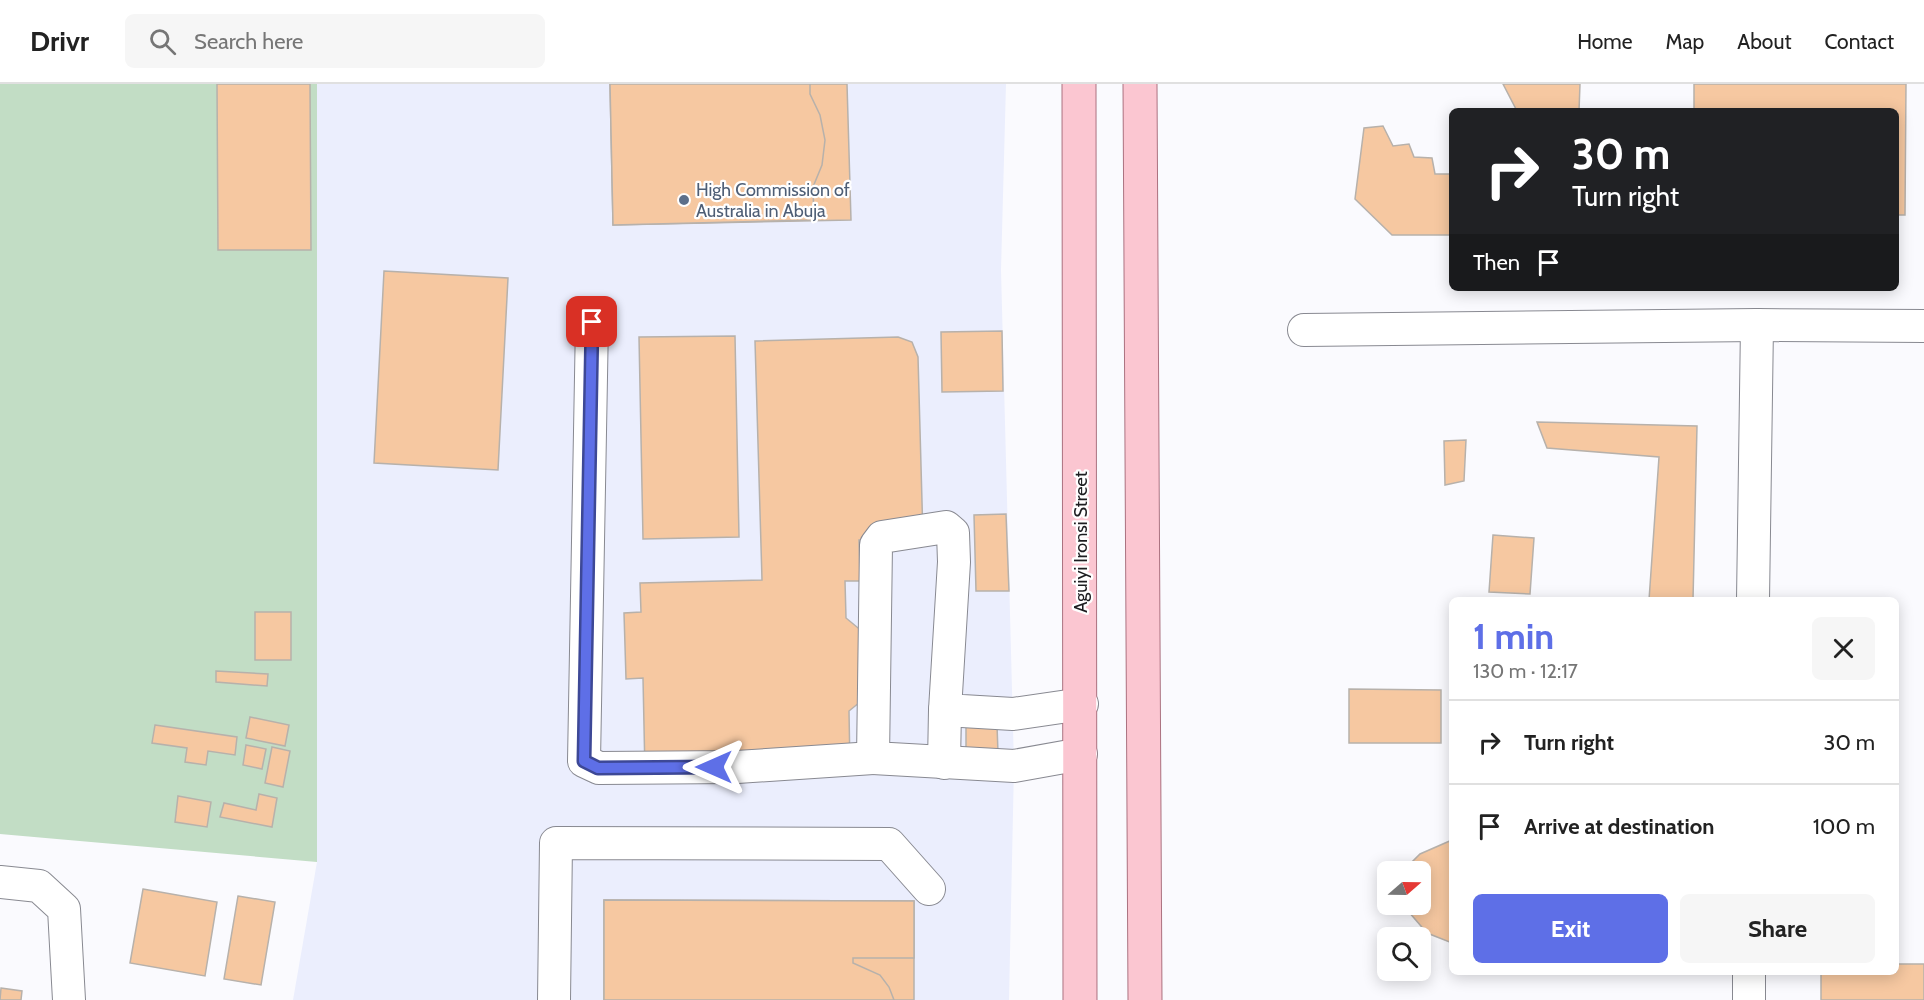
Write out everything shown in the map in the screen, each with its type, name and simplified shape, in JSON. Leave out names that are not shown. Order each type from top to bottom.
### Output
[{"type":"main road","name":"Aguiyi Ironsi Street","points":[[1079,84],[1082,704],[1080,1000]]},
{"type":"main road","points":[[1140,84],[1145,1000]]},
{"type":"street","points":[[592,322],[584,761],[598,768],[737,767],[873,758],[1014,766],[1081,753]]},
{"type":"street","points":[[1304,330],[1757,324],[1924,326]]},
{"type":"street","points":[[1754,597],[1757,324]]},
{"type":"street","points":[[873,758],[876,545],[882,537],[946,527],[953,533],[954,562],[944,763]]},
{"type":"street","points":[[945,710],[1013,714],[1082,704]]},
{"type":"street","points":[[554,1000],[556,843],[889,844],[929,889]]},
{"type":"street","points":[[0,882],[39,886],[64,909],[69,1000]]},
{"type":"street","points":[[1749,975],[1749,1000]]},
{"type":"shaded area","points":[[317,84],[1006,84],[1001,270],[1014,766],[1009,1000],[293,1000],[317,862]]},
{"type":"green space","points":[[0,84],[317,84],[317,862],[0,834]]},
{"type":"building","points":[[217,84],[310,84],[311,250],[218,250]]},
{"type":"building","points":[[610,84],[847,84],[851,220],[613,225]]},
{"type":"building","points":[[610,84],[810,84],[810,94],[820,115],[825,140],[822,165],[813,187],[814,220],[613,225]]},
{"type":"building","points":[[1503,84],[1580,84],[1579,108],[1515,108]]},
{"type":"building","points":[[1694,84],[1906,84],[1905,215],[1899,215],[1899,108],[1694,108]]},
{"type":"building","points":[[1383,126],[1393,146],[1409,144],[1414,157],[1432,158],[1435,174],[1449,174],[1449,235],[1392,235],[1355,199],[1364,128]]},
{"type":"building","points":[[384,271],[508,278],[498,470],[374,463]]},
{"type":"building","points":[[1002,331],[1003,391],[942,392],[941,332]]},
{"type":"building","points":[[735,336],[739,537],[643,539],[639,337]]},
{"type":"building","points":[[898,337],[912,342],[918,357],[923,538],[859,540],[860,581],[845,581],[846,618],[863,632],[865,698],[849,711],[850,768],[645,773],[643,678],[626,679],[624,613],[641,612],[640,583],[762,580],[755,341]]},
{"type":"building","points":[[1537,422],[1697,426],[1693,597],[1649,597],[1659,457],[1547,448]]},
{"type":"building","points":[[1466,440],[1464,481],[1445,485],[1444,441]]},
{"type":"building","points":[[1006,514],[1009,591],[976,591],[974,515]]},
{"type":"building","points":[[1493,535],[1534,538],[1530,594],[1489,592]]},
{"type":"building","points":[[255,612],[291,612],[291,660],[255,660]]},
{"type":"building","points":[[216,671],[268,674],[267,686],[216,682]]},
{"type":"building","points":[[1349,689],[1441,690],[1441,743],[1349,743]]},
{"type":"building","points":[[250,717],[289,725],[285,746],[246,738]]},
{"type":"building","points":[[155,725],[237,737],[235,755],[208,751],[206,765],[185,762],[187,748],[152,743]]},
{"type":"building","points":[[966,725],[997,725],[998,753],[966,754]]},
{"type":"building","points":[[246,745],[266,749],[262,769],[243,765]]},
{"type":"building","points":[[272,747],[290,751],[283,787],[265,783]]},
{"type":"building","points":[[259,794],[277,798],[272,827],[220,817],[224,803],[256,810]]},
{"type":"building","points":[[178,796],[211,802],[207,827],[175,822]]},
{"type":"building","points":[[1449,841],[1449,942],[1431,935],[1431,927],[1422,927],[1411,915],[1431,915],[1431,861],[1413,861],[1420,854]]},
{"type":"building","points":[[143,889],[217,902],[205,976],[130,963]]},
{"type":"building","points":[[238,896],[275,902],[261,985],[224,979]]},
{"type":"building","points":[[604,900],[914,901],[914,1000],[604,1000]]},
{"type":"building","points":[[604,900],[914,901],[914,958],[853,958],[853,963],[880,975],[889,987],[894,1000],[604,1000]]},
{"type":"building","points":[[1899,964],[1924,964],[1924,1000],[1821,1000],[1821,975],[1899,975]]},
{"type":"building","points":[[1,988],[22,991],[21,1000],[0,1000]]},
{"type":"place","name":"High Commission of Australia in Abuja","points":[[684,200]]},
{"type":"route","points":[[592,322],[582,751],[584,761],[598,768],[714,767]]}]
